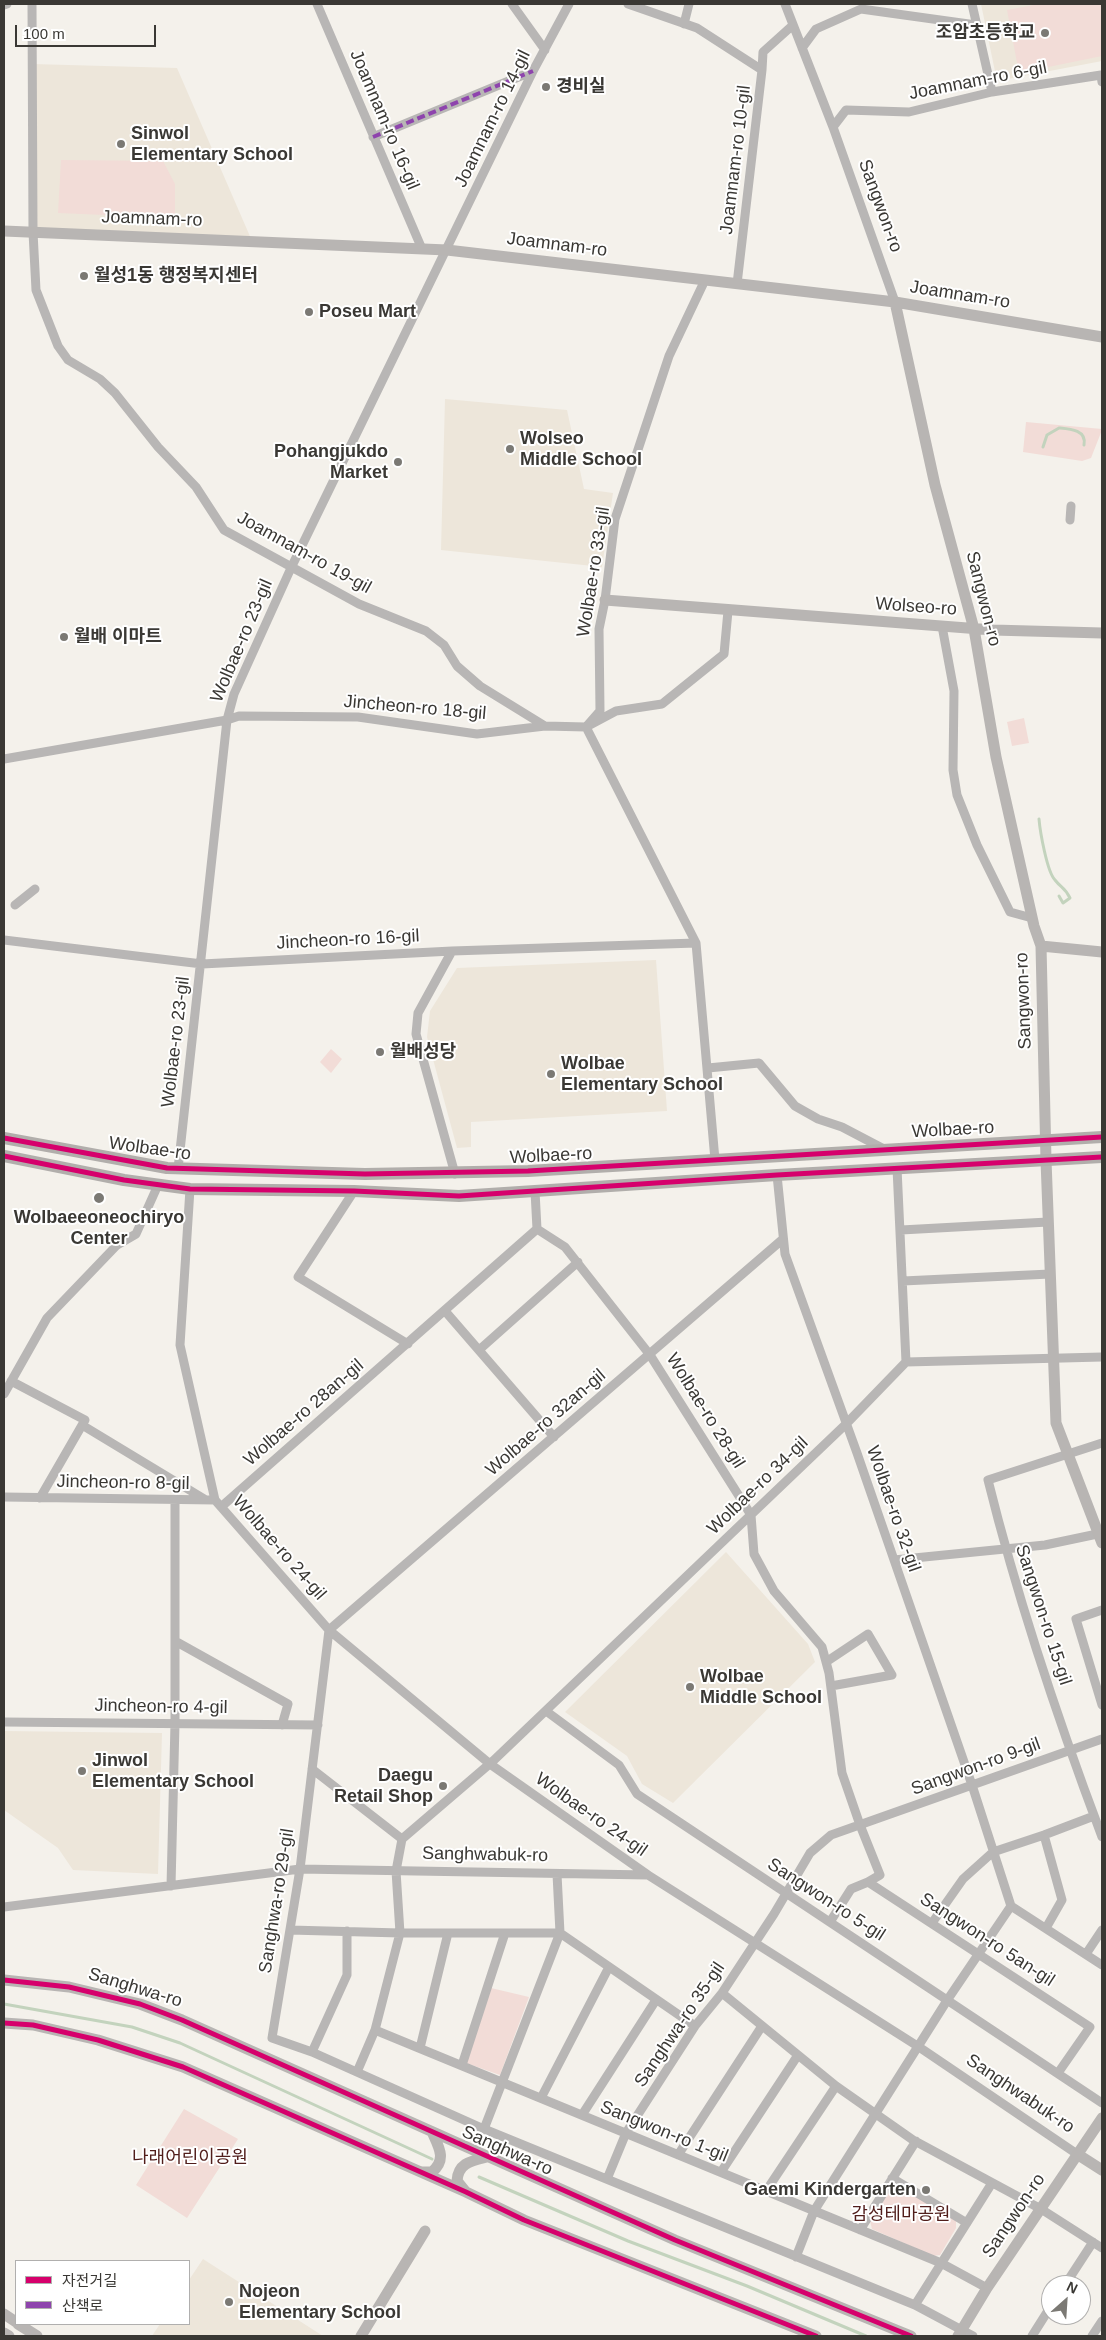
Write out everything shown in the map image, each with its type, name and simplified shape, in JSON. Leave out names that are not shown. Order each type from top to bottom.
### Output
[{"type":"main road","name":"Joamnam-ro","points":[[4,231],[447,250],[895,302],[1102,337]]},
{"type":"main road","name":"Sangwon-ro","points":[[895,302],[935,485],[974,629],[996,757],[1032,918],[1041,946],[1046,1160],[1056,1424],[1101,1537]]},
{"type":"main road","name":"Wolseo-ro","points":[[605,600],[974,629],[1102,633]]},
{"type":"main road","points":[[1041,946],[1102,952]]},
{"type":"main road","name":"Wolbae-ro","points":[[4,1138],[148,1166],[178,1169],[302,1173],[455,1174],[1046,1142],[1102,1137]]},
{"type":"main road","name":"Wolbae-ro","points":[[4,1156],[39,1165],[190,1189],[354,1191],[459,1196],[777,1175],[1102,1158]]},
{"type":"main road","name":"Sanghwa-ro","points":[[4,1980],[69,1987],[140,2004],[190,2024],[433,2134],[675,2240],[908,2335]]},
{"type":"main road","points":[[4,2023],[32,2025],[98,2040],[183,2067],[466,2192],[524,2220],[816,2336]]},
{"type":"main road","name":"Sangwon-ro","points":[[960,2333],[986,2288],[1102,2118]]},
{"type":"main road","points":[[420,2172],[432,2172],[441,2163],[442,2155],[433,2134]]},
{"type":"main road","name":"Sanghwabuk-ro","points":[[1077,2154],[1102,2170]]},
{"type":"main road","points":[[466,2192],[457,2181],[459,2169],[465,2163],[487,2157]]},
{"type":"main road","points":[[361,2336],[424,2231]]},
{"type":"main road","points":[[4,2314],[15,2322]]},
{"type":"main road","points":[[20,2325],[37,2336]]},
{"type":"main road","points":[[4,2333],[9,2336]]},
{"type":"street","name":"Joamnam-ro 19-gil","points":[[32,4],[33,232],[36,290],[58,346],[68,360],[100,379],[115,392],[158,447],[196,487],[224,530],[359,604],[426,631],[444,645],[457,666],[480,686],[545,726]]},
{"type":"street","name":"Joamnam-ro 16-gil","points":[[317,4],[422,249]]},
{"type":"street","points":[[512,4],[545,50]]},
{"type":"street","name":"Joamnam-ro 14-gil","points":[[447,250],[533,71],[569,4]]},
{"type":"street","name":"Joamnam-ro 10-gil","points":[[628,4],[697,28],[762,70],[737,284]]},
{"type":"street","points":[[684,24],[689,4]]},
{"type":"street","name":"Sangwon-ro","points":[[785,4],[833,127],[895,302]]},
{"type":"street","points":[[972,4],[992,92]]},
{"type":"street","points":[[802,48],[816,29],[862,9],[976,25]]},
{"type":"street","points":[[762,70],[763,52],[793,25]]},
{"type":"street","points":[[373,137],[533,71]]},
{"type":"street","name":"Joamnam-ro 6-gil","points":[[833,127],[846,110],[909,112],[992,92],[1101,75],[1102,82]]},
{"type":"street","name":"Wolbae-ro 23-gil","points":[[178,1169],[202,964],[227,720],[234,694],[291,568],[447,250]]},
{"type":"street","name":"Wolbae-ro 33-gil","points":[[586,727],[600,711],[599,629],[605,600],[615,519],[669,356],[705,280]]},
{"type":"street","points":[[1070,520],[1072,506]]},
{"type":"street","points":[[715,1160],[696,943],[586,727],[616,711],[662,704],[724,654],[728,611]]},
{"type":"street","points":[[942,626],[954,691],[953,770],[957,795],[977,845],[1010,912],[1032,918]]},
{"type":"street","name":"Jincheon-ro 18-gil","points":[[4,759],[227,720],[239,716],[358,717],[477,734],[545,726],[586,727]]},
{"type":"street","points":[[15,905],[35,889]]},
{"type":"street","name":"Jincheon-ro 16-gil","points":[[4,940],[202,964],[452,951],[696,943]]},
{"type":"street","points":[[452,951],[418,1013],[416,1034],[455,1174]]},
{"type":"street","points":[[708,1068],[759,1063],[795,1106],[818,1119],[842,1127],[888,1151]]},
{"type":"street","points":[[897,1168],[906,1362],[1102,1358]]},
{"type":"street","name":"Wolbae-ro 32-gil","points":[[777,1175],[784,1254],[894,1560],[972,1785],[1011,1906]]},
{"type":"street","points":[[4,1394],[47,1318],[117,1245],[136,1234],[158,1185]]},
{"type":"street","name":"Wolbae-ro 24-gil","points":[[190,1189],[180,1345],[214,1503],[329,1630],[490,1764],[648,1875]]},
{"type":"street","points":[[354,1191],[298,1277],[408,1344]]},
{"type":"street","points":[[535,1191],[537,1229]]},
{"type":"street","points":[[901,1230],[1048,1222]]},
{"type":"street","name":"Wolbae-ro 28an-gil","points":[[214,1503],[408,1344],[537,1229]]},
{"type":"street","name":"Wolbae-ro 28-gil","points":[[537,1229],[564,1246],[650,1355],[751,1515],[754,1554],[758,1562],[774,1591],[822,1648],[831,1686],[842,1773],[860,1825]]},
{"type":"street","name":"Wolbae-ro 32an-gil","points":[[329,1630],[783,1239]]},
{"type":"street","points":[[479,1350],[578,1262]]},
{"type":"street","points":[[903,1281],[1050,1274]]},
{"type":"street","points":[[445,1311],[554,1437]]},
{"type":"street","name":"Wolbae-ro 34-gil","points":[[490,1764],[846,1424],[906,1362]]},
{"type":"street","points":[[11,1382],[84,1422]]},
{"type":"street","name":"Jincheon-ro 8-gil","points":[[40,1498],[84,1422],[214,1503]]},
{"type":"street","points":[[1068,1454],[1102,1442]]},
{"type":"street","name":"Sangwon-ro 15-gil","points":[[1068,1454],[988,1480],[1005,1549],[1070,1750],[1102,1837]]},
{"type":"street","name":"Jincheon-ro 8-gil","points":[[4,1497],[175,1500],[214,1503]]},
{"type":"street","points":[[171,1886],[175,1723],[175,1500]]},
{"type":"street","points":[[894,1560],[1045,1546],[1101,1537]]},
{"type":"street","points":[[1102,1610],[1076,1619],[1102,1705]]},
{"type":"street","name":"Sanghwa-ro 29-gil","points":[[312,2052],[272,2038],[300,1869],[329,1630]]},
{"type":"street","points":[[826,1662],[868,1634],[892,1675],[831,1686]]},
{"type":"street","points":[[175,1641],[288,1704],[282,1725]]},
{"type":"street","name":"Sangwon-ro 5-gil","points":[[546,1711],[619,1765],[637,1794],[1102,2103]]},
{"type":"street","name":"Jincheon-ro 4-gil","points":[[4,1722],[318,1725]]},
{"type":"street","name":"Sangwon-ro 9-gil","points":[[754,1942],[786,1894],[810,1853],[831,1835],[1102,1739]]},
{"type":"street","points":[[357,2072],[375,2030],[400,1933],[396,1871],[402,1839],[490,1764]]},
{"type":"street","points":[[312,1769],[402,1839]]},
{"type":"street","points":[[932,1922],[963,1879],[993,1852],[1094,1816]]},
{"type":"street","points":[[830,1922],[851,1889],[880,1875],[860,1825]]},
{"type":"street","points":[[1044,1835],[1062,1900],[1046,1928]]},
{"type":"street","name":"Sanghwabuk-ro","points":[[4,1908],[300,1869],[648,1875],[919,2047],[1077,2154]]},
{"type":"street","points":[[484,2129],[560,1933],[557,1874]]},
{"type":"street","name":"Sangwon-ro 5an-gil","points":[[868,1882],[932,1922],[1090,2027],[1058,2073]]},
{"type":"street","points":[[796,2257],[814,2211],[948,1999],[1011,1906],[1102,1965]]},
{"type":"street","points":[[290,1930],[400,1933],[560,1933],[696,2026]]},
{"type":"street","points":[[1086,1954],[1102,1930]]},
{"type":"street","points":[[347,1931],[347,1975],[312,2052],[484,2129],[915,2305],[960,2333],[973,2336]]},
{"type":"street","points":[[420,2048],[448,1933]]},
{"type":"street","points":[[462,2065],[505,1933]]},
{"type":"street","name":"Sanghwa-ro 35-gil","points":[[607,2179],[626,2133],[696,2026],[722,1993],[754,1942]]},
{"type":"street","points":[[541,2098],[609,1967]]},
{"type":"street","points":[[722,1993],[836,2086],[916,2141],[1041,2209],[1102,2248]]},
{"type":"street","points":[[582,2115],[656,2000]]},
{"type":"street","points":[[678,2155],[762,2026]]},
{"type":"street","name":"Sangwon-ro 1-gil","points":[[375,2030],[941,2264],[986,2288]]},
{"type":"street","points":[[721,2172],[798,2055]]},
{"type":"street","points":[[766,2191],[836,2086]]},
{"type":"street","points":[[860,2230],[916,2141]]},
{"type":"street","points":[[892,2178],[967,2223]]},
{"type":"street","points":[[915,2305],[992,2183]]},
{"type":"street","points":[[1071,2275],[1092,2242]]},
{"type":"street","points":[[1092,2336],[1102,2321]]},
{"type":"street","points":[[1032,2336],[1041,2322]]},
{"type":"shaded area","name":"조암초등학교","points":[[981,4],[1102,4],[1102,61],[997,81]]},
{"type":"shaded area","name":"Sinwol Elementary School","points":[[32,64],[177,68],[252,241],[33,232]]},
{"type":"shaded area","name":"Wolseo Middle School","points":[[445,399],[567,410],[584,489],[613,493],[602,567],[441,550]]},
{"type":"shaded area","name":"Wolbae Elementary School","points":[[656,960],[667,1111],[471,1122],[471,1147],[457,1148],[427,1037],[430,1011],[457,968]]},
{"type":"shaded area","name":"Wolbae Middle School","points":[[726,1552],[808,1644],[815,1662],[673,1803],[642,1784],[627,1756],[565,1712]]},
{"type":"shaded area","name":"Jinwol Elementary School","points":[[4,1731],[162,1733],[158,1874],[73,1870],[58,1848],[4,1810]]},
{"type":"shaded area","name":"Nojeon Elementary School","points":[[203,2259],[323,2336],[152,2336],[159,2325],[190,2325],[190,2278]]},
{"type":"green space","name":"조암초등학교","points":[[1039,4],[1102,4],[1102,56],[1019,73],[1007,10]]},
{"type":"green space","points":[[61,160],[163,161],[175,184],[175,218],[58,213]]},
{"type":"green space","points":[[1026,422],[1102,430],[1091,458],[1082,461],[1023,452]]},
{"type":"green space","points":[[1024,718],[1029,743],[1012,746],[1007,722]]},
{"type":"green space","points":[[331,1049],[342,1059],[331,1073],[320,1062]]},
{"type":"green space","points":[[491,1988],[529,1997],[500,2075],[466,2063]]},
{"type":"green space","name":"나래어린이공원","points":[[184,2109],[238,2139],[187,2218],[136,2185]]},
{"type":"green space","name":"감성테마공원","points":[[897,2184],[956,2220],[956,2228],[940,2255],[933,2256],[872,2229],[870,2221],[891,2185]]},
{"type":"waterway","points":[[1043,447],[1047,435],[1059,428],[1080,433],[1083,436],[1084,445]]},
{"type":"waterway","points":[[1039,819],[1049,869],[1052,876],[1070,898],[1063,903],[1059,896]]},
{"type":"waterway","points":[[4,2004],[132,2027],[180,2043],[432,2159]]},
{"type":"waterway","points":[[479,2177],[628,2241],[747,2286],[866,2336]]},
{"type":"marked path","points":[[373,137],[533,71]]},
{"type":"cycle path","points":[[4,1138],[167,1168],[365,1174],[528,1171],[1102,1137]]},
{"type":"cycle path","points":[[4,1156],[124,1180],[190,1189],[354,1191],[459,1196],[777,1175],[1102,1157]]},
{"type":"cycle path","points":[[4,1980],[69,1987],[140,2004],[182,2020],[675,2240],[911,2336]]},
{"type":"cycle path","points":[[4,2023],[33,2025],[98,2040],[183,2067],[466,2192],[524,2220],[816,2336]]},
{"type":"place","name":"조암초등학교","points":[[1045,33]]},
{"type":"place","name":"경비실","points":[[546,87]]},
{"type":"place","name":"Sinwol Elementary School","points":[[121,144]]},
{"type":"place","name":"월성1동 행정복지센터","points":[[84,276]]},
{"type":"place","name":"Poseu Mart","points":[[309,312]]},
{"type":"place","name":"Wolseo Middle School","points":[[510,449]]},
{"type":"place","name":"Pohangjukdo Market","points":[[398,462]]},
{"type":"place","name":"월배 이마트","points":[[64,637]]},
{"type":"place","name":"월배성당","points":[[380,1052]]},
{"type":"place","name":"Wolbae Elementary School","points":[[551,1074]]},
{"type":"place","name":"Wolbaeeoneochiryo Center","points":[[99,1198]]},
{"type":"place","name":"Wolbae Middle School","points":[[690,1687]]},
{"type":"place","name":"Jinwol Elementary School","points":[[82,1771]]},
{"type":"place","name":"Daegu Retail Shop","points":[[443,1786]]},
{"type":"place","name":"Gaemi Kindergarten","points":[[926,2190]]},
{"type":"place","name":"Nojeon Elementary School","points":[[229,2302]]}]
